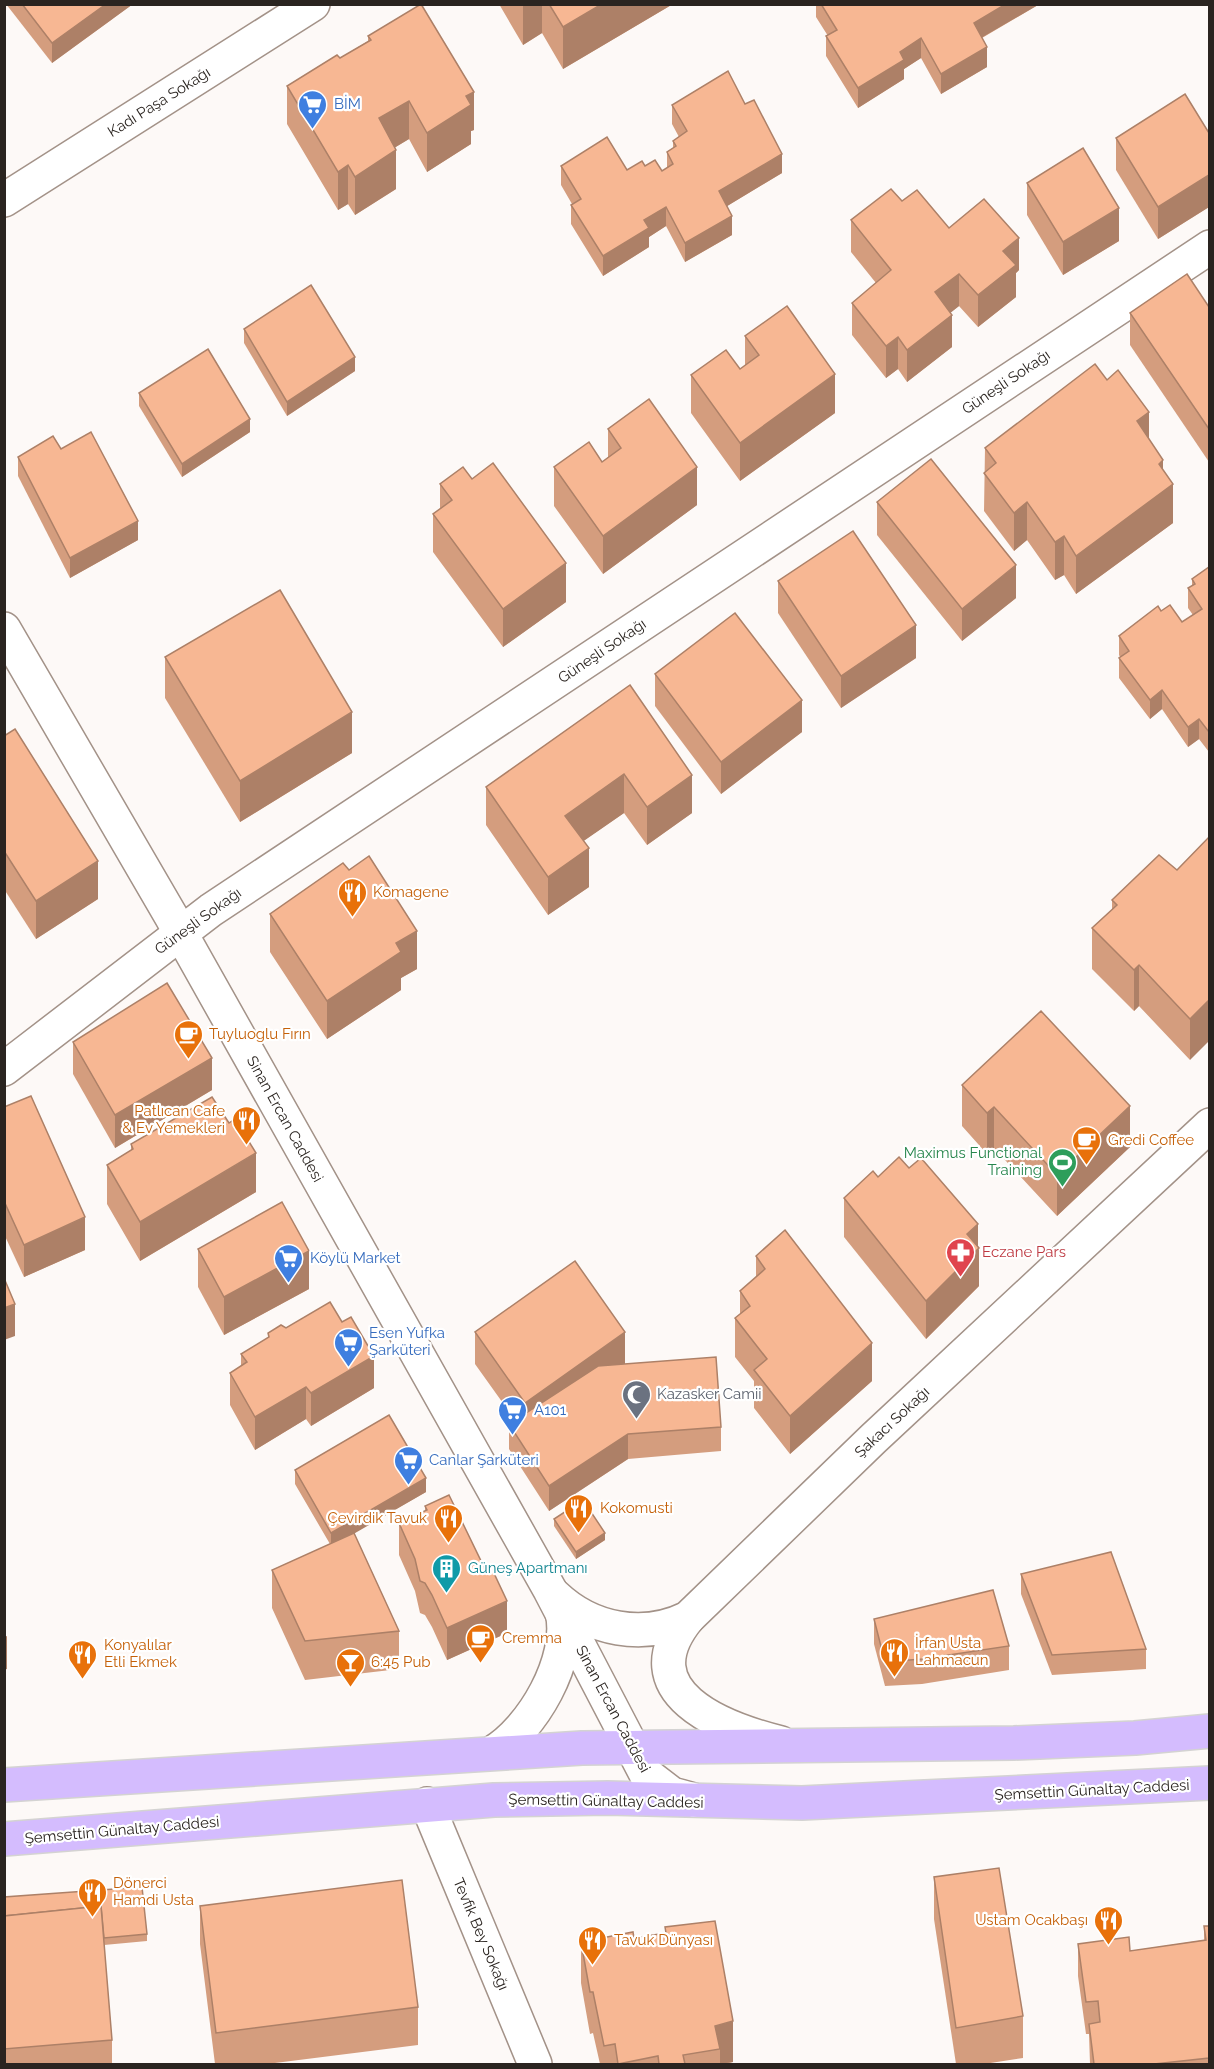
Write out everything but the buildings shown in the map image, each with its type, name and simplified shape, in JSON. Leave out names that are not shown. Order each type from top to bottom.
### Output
[{"type":"main road","points":[[4,1785],[492,1753],[632,1747],[1014,1743],[1135,1738],[1209,1731]]},
{"type":"main road","name":"Şemsettin Günaltay Caddesi","points":[[4,1839],[427,1804],[557,1798],[711,1802],[852,1801],[1209,1783]]},
{"type":"street","name":"Kadı Paşa Sokağı","points":[[4,200],[313,4]]},
{"type":"street","name":"Güneşli Sokağı","points":[[4,1069],[181,933],[1209,247]]},
{"type":"street","name":"Sinan Ercan Caddesi","points":[[4,629],[181,933],[556,1601],[646,1774],[656,1784],[679,1797],[711,1802]]},
{"type":"street","name":"Şakacı Sokağı","points":[[556,1601],[584,1617],[615,1628],[659,1628],[688,1618],[873,1439],[1209,1125]]},
{"type":"street","name":"Sinan Ercan Caddesi","points":[[492,1753],[522,1727],[550,1683],[563,1640],[556,1601]]},
{"type":"street","points":[[688,1618],[673,1641],[668,1663],[669,1677],[678,1691],[698,1708],[723,1722],[751,1734],[801,1747]]},
{"type":"street","name":"Tevfik Bey Sokağı","points":[[427,1804],[535,2064]]},
{"type":"place","name":"BİM","points":[[313,130]]},
{"type":"place","name":"Komagene","points":[[352,918]]},
{"type":"place","name":"Tuyluoglu Fırın","points":[[188,1060]]},
{"type":"place","name":"Patlıcan Cafe & Ev Yemekleri","points":[[246,1146]]},
{"type":"place","name":"Gredi Coffee","points":[[1087,1166]]},
{"type":"place","name":"Maximus Functional Training","points":[[1063,1188]]},
{"type":"place","name":"Eczane Pars","points":[[961,1278]]},
{"type":"place","name":"Köylü Market","points":[[289,1284]]},
{"type":"place","name":"Esen Yufka Şarküteri","points":[[348,1368]]},
{"type":"place","name":"Kazasker Camii","points":[[636,1420]]},
{"type":"place","name":"A101","points":[[513,1436]]},
{"type":"place","name":"Canlar Şarküteri","points":[[408,1486]]},
{"type":"place","name":"Kokomusti","points":[[579,1534]]},
{"type":"place","name":"Çevirdik Tavuk","points":[[448,1544]]},
{"type":"place","name":"Güneş Apartmanı","points":[[447,1594]]},
{"type":"place","name":"Cremma","points":[[481,1664]]},
{"type":"place","name":"İrfan Usta Lahmacun","points":[[894,1678]]},
{"type":"place","name":"Konyalılar Etli Ekmek","points":[[83,1680]]},
{"type":"place","name":"6:45 Pub","points":[[350,1688]]},
{"type":"place","name":"Dönerci Hamdi Usta","points":[[92,1918]]},
{"type":"place","name":"Ustam Ocakbaşı","points":[[1109,1946]]},
{"type":"place","name":"Tavuk Dünyası","points":[[593,1966]]}]
